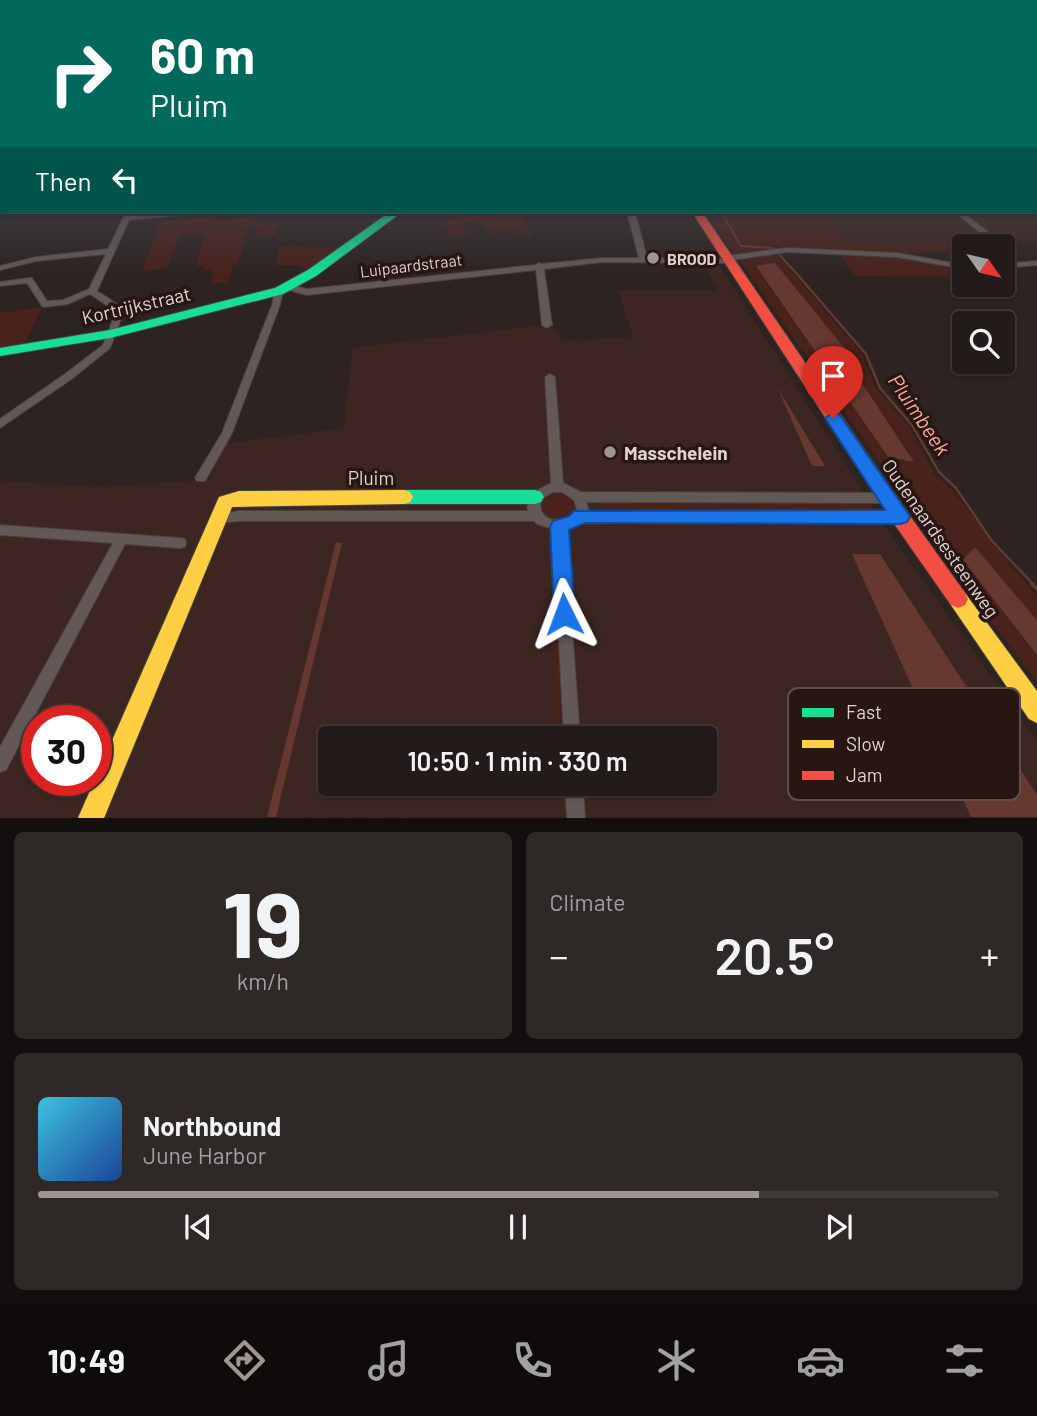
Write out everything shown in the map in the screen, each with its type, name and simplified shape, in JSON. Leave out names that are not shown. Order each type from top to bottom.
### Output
[{"type":"main road","name":"Kortrijkstraat","points":[[0,352],[110,334],[283,289],[312,273],[394,214]]},
{"type":"main road","name":"Oudenaardsesteenweg","points":[[698,214],[887,498],[1037,711]]},
{"type":"main road","name":"Pluim","points":[[91,817],[225,502],[239,498],[535,497]]},
{"type":"street","points":[[0,284],[29,280],[45,304],[65,302],[93,289],[127,215],[148,214]]},
{"type":"street","points":[[632,214],[644,261]]},
{"type":"street","points":[[960,214],[983,234]]},
{"type":"street","name":"Luipaardstraat","points":[[283,289],[307,292],[539,265],[602,260],[728,259],[787,250],[897,255],[952,265]]},
{"type":"street","points":[[0,268],[36,259],[109,251]]},
{"type":"street","points":[[1015,265],[1037,263]]},
{"type":"street","points":[[539,265],[547,325]]},
{"type":"street","points":[[0,424],[107,346],[119,314],[114,304],[96,296],[93,289]]},
{"type":"street","points":[[201,478],[227,433],[283,289]]},
{"type":"street","points":[[550,377],[557,487]]},
{"type":"street","points":[[557,487],[570,490],[579,497],[583,506],[580,516],[575,521],[559,526],[542,521],[536,516],[532,503],[544,489],[557,487]]},
{"type":"street","points":[[579,497],[887,498]]},
{"type":"street","name":"Pluim","points":[[218,518],[536,516]]},
{"type":"street","points":[[580,516],[900,517]]},
{"type":"street","points":[[559,526],[571,726]]},
{"type":"street","points":[[0,530],[180,543]]},
{"type":"street","points":[[0,764],[121,540]]},
{"type":"street","points":[[575,796],[576,817]]},
{"type":"shaded area","points":[[208,214],[214,214],[212,219],[216,221],[254,217],[252,221],[278,223],[276,235],[257,237],[257,226],[248,226],[238,264],[234,264],[228,283],[211,283],[214,269],[202,270],[203,266],[196,266],[204,234],[179,236],[167,268],[142,271],[161,222],[207,217]]},
{"type":"shaded area","points":[[463,214],[520,214],[532,237],[519,234],[517,230],[490,233],[482,221],[462,222],[468,235],[450,237],[445,222]]},
{"type":"shaded area","points":[[706,214],[824,214],[846,243],[952,243],[952,250],[900,254],[769,246],[771,250],[738,255],[733,253]]},
{"type":"shaded area","points":[[823,214],[1037,214],[1037,243],[1015,243],[1015,234],[952,234],[952,243],[845,243]]},
{"type":"shaded area","points":[[280,245],[343,249],[311,270],[291,265],[276,265]]},
{"type":"shaded area","points":[[775,252],[861,353],[875,387],[909,427],[935,475],[953,491],[1004,558],[1037,595],[1037,620],[975,548],[964,560],[1037,655],[1037,682],[966,588],[739,259]],"holes":[[[756,267],[795,287],[856,362],[862,383],[913,462],[888,457]]]},
{"type":"shaded area","points":[[839,253],[905,257],[948,265],[952,270],[952,277],[856,276]]},
{"type":"shaded area","points":[[775,263],[856,362],[862,383],[914,462],[888,457],[756,266]]},
{"type":"shaded area","points":[[704,265],[719,265],[888,531],[999,688],[788,688],[788,800],[1020,800],[1020,717],[1037,741],[1037,817],[0,818],[0,481],[100,487],[209,480],[224,444],[344,428],[352,348],[543,325],[559,332],[560,341],[633,337],[618,290],[718,291]]},
{"type":"shaded area","points":[[42,307],[24,345],[0,349],[0,313]]},
{"type":"shaded area","points":[[777,387],[825,466],[812,466]]},
{"type":"shaded area","points":[[559,493],[570,497],[574,506],[570,515],[553,518],[541,507],[544,498]]},
{"type":"shaded area","points":[[600,500],[866,500],[872,511],[602,511]]},
{"type":"shaded area","points":[[336,542],[342,543],[276,817],[267,817]]},
{"type":"shaded area","points":[[547,542],[552,542],[562,726],[555,726]]},
{"type":"shaded area","points":[[975,547],[1037,620],[1037,655],[963,560]]},
{"type":"shaded area","points":[[852,554],[880,554],[967,688],[913,688]]},
{"type":"shaded area","points":[[1020,769],[1037,795],[1037,817],[971,817],[963,800],[1020,800]]},
{"type":"waterway","name":"Pluimbeek","points":[[722,214],[741,246],[774,248]]},
{"type":"waterway","name":"Pluimbeek","points":[[780,255],[791,268]]},
{"type":"waterway","name":"Pluimbeek","points":[[790,266],[866,354],[880,388],[912,425],[939,472],[956,488],[992,541],[1034,585]]},
{"type":"waterway","name":"Pluimbeek","points":[[1032,584],[1037,589]]},
{"type":"traffic: fast","points":[[0,352],[110,334],[279,291],[312,273],[394,214]]},
{"type":"traffic: fast","points":[[404,497],[535,497]]},
{"type":"traffic: slow","points":[[91,818],[225,502],[239,498],[404,497]]},
{"type":"traffic: slow","points":[[958,599],[1037,711]]},
{"type":"traffic: jam","points":[[698,214],[900,517],[958,599]]},
{"type":"place","name":"BROOD","points":[[653,258]]},
{"type":"place","name":"Masschelein","points":[[610,452]]},
{"type":"route","points":[[564,614],[559,526],[575,521],[580,516],[900,517],[833,418]]}]
